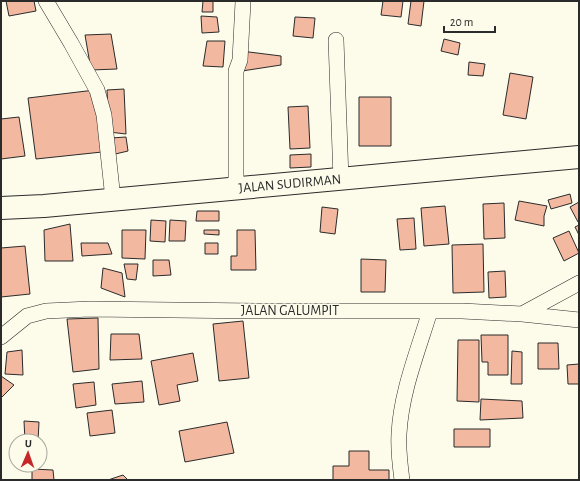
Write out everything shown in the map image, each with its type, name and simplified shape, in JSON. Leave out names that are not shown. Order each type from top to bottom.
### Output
[{"type":"main road","name":"JALAN SUDIRMAN","points":[[1,208],[579,157]]},
{"type":"street","points":[[46,1],[97,90],[104,115],[113,199]]},
{"type":"street","points":[[236,188],[236,71],[240,60],[243,2]]},
{"type":"street","points":[[336,40],[341,179]]},
{"type":"street","points":[[522,314],[579,283]]},
{"type":"street","name":"JALAN GALUMPIT","points":[[1,337],[27,316],[46,310],[462,311],[522,314],[579,320]]},
{"type":"street","points":[[402,480],[399,441],[401,415],[411,371],[430,311]]},
{"type":"building","points":[[6,1],[34,1],[36,11],[9,16]]},
{"type":"building","points":[[203,1],[213,1],[213,12],[202,12]]},
{"type":"building","points":[[383,1],[403,1],[401,17],[381,15]]},
{"type":"building","points":[[411,1],[424,1],[421,26],[408,24]]},
{"type":"building","points":[[201,16],[217,17],[219,32],[202,33]]},
{"type":"building","points":[[295,17],[315,18],[313,38],[293,36]]},
{"type":"building","points":[[111,34],[117,69],[91,70],[85,35]]},
{"type":"building","points":[[444,39],[460,43],[458,55],[441,51]]},
{"type":"building","points":[[207,41],[225,41],[223,67],[203,66]]},
{"type":"building","points":[[241,51],[281,56],[281,65],[242,71]]},
{"type":"building","points":[[469,62],[485,64],[483,76],[468,75]]},
{"type":"building","points":[[510,73],[533,77],[526,119],[503,115]]},
{"type":"building","points":[[124,89],[126,134],[109,132],[107,90]]},
{"type":"building","points":[[95,90],[102,152],[36,159],[28,98]]},
{"type":"building","points":[[359,97],[391,97],[391,146],[359,146]]},
{"type":"building","points":[[308,106],[310,148],[290,149],[288,107]]},
{"type":"building","points":[[19,117],[25,156],[1,159],[1,119]]},
{"type":"building","points":[[126,137],[128,151],[111,155],[111,138]]},
{"type":"building","points":[[311,154],[311,167],[290,168],[290,155]]},
{"type":"building","points":[[570,194],[572,203],[551,209],[548,200]]},
{"type":"building","points":[[519,201],[547,206],[544,216],[544,226],[515,220]]},
{"type":"building","points":[[579,202],[579,222],[578,222],[570,207]]},
{"type":"building","points":[[504,203],[505,238],[484,239],[483,204]]},
{"type":"building","points":[[445,206],[449,244],[424,246],[421,208]]},
{"type":"building","points":[[322,207],[338,209],[335,234],[320,232]]},
{"type":"building","points":[[197,211],[219,211],[219,221],[196,221]]},
{"type":"building","points":[[414,218],[416,249],[400,250],[397,219]]},
{"type":"building","points":[[151,220],[166,221],[165,242],[150,241]]},
{"type":"building","points":[[170,220],[186,221],[185,241],[169,241]]},
{"type":"building","points":[[70,224],[73,261],[45,261],[44,230]]},
{"type":"building","points":[[579,225],[579,235],[575,227]]},
{"type":"building","points":[[122,230],[146,230],[145,259],[122,258]]},
{"type":"building","points":[[204,230],[219,230],[219,235],[204,234]]},
{"type":"building","points":[[237,230],[255,230],[256,270],[231,270],[231,256],[237,256]]},
{"type":"building","points":[[569,231],[579,253],[564,261],[553,238]]},
{"type":"building","points":[[81,243],[108,243],[112,254],[82,256]]},
{"type":"building","points":[[205,243],[218,243],[218,254],[205,254]]},
{"type":"building","points":[[483,244],[484,292],[453,293],[452,245]]},
{"type":"building","points":[[25,246],[30,294],[1,297],[1,248]]},
{"type":"building","points":[[361,259],[386,260],[385,292],[361,292]]},
{"type":"building","points":[[153,260],[169,260],[171,275],[153,276]]},
{"type":"building","points":[[124,264],[138,264],[136,280],[127,279]]},
{"type":"building","points":[[103,268],[122,273],[125,297],[101,288]]},
{"type":"building","points":[[505,271],[506,297],[489,298],[488,272]]},
{"type":"building","points":[[98,318],[99,369],[73,372],[67,319]]},
{"type":"building","points":[[243,321],[249,378],[219,381],[213,324]]},
{"type":"building","points":[[111,334],[139,334],[142,359],[110,360]]},
{"type":"building","points":[[481,335],[508,335],[508,375],[488,375],[488,362],[482,362]]},
{"type":"building","points":[[458,340],[479,340],[479,402],[457,401]]},
{"type":"building","points":[[538,343],[558,343],[559,369],[538,369]]},
{"type":"building","points":[[22,350],[23,375],[5,374],[7,352]]},
{"type":"building","points":[[512,351],[522,352],[522,384],[511,384]]},
{"type":"building","points":[[193,353],[198,381],[177,385],[180,401],[159,405],[151,361]]},
{"type":"building","points":[[579,364],[579,384],[568,384],[567,365]]},
{"type":"building","points":[[1,376],[14,385],[1,398]]},
{"type":"building","points":[[142,381],[144,402],[115,404],[112,384]]},
{"type":"building","points":[[94,382],[96,405],[76,408],[73,384]]},
{"type":"building","points":[[481,399],[522,401],[523,418],[480,420]]},
{"type":"building","points":[[112,410],[115,433],[90,436],[87,413]]},
{"type":"building","points":[[24,421],[39,422],[38,433],[25,433]]},
{"type":"building","points":[[227,422],[234,453],[185,462],[179,431]]},
{"type":"building","points":[[454,429],[490,429],[490,447],[454,447]]},
{"type":"building","points":[[349,451],[369,451],[369,470],[389,470],[389,480],[333,480],[333,466],[349,466]]},
{"type":"building","points":[[48,470],[53,470],[54,480],[32,480],[32,473],[48,473]]},
{"type":"building","points":[[123,475],[128,480],[108,480]]}]
